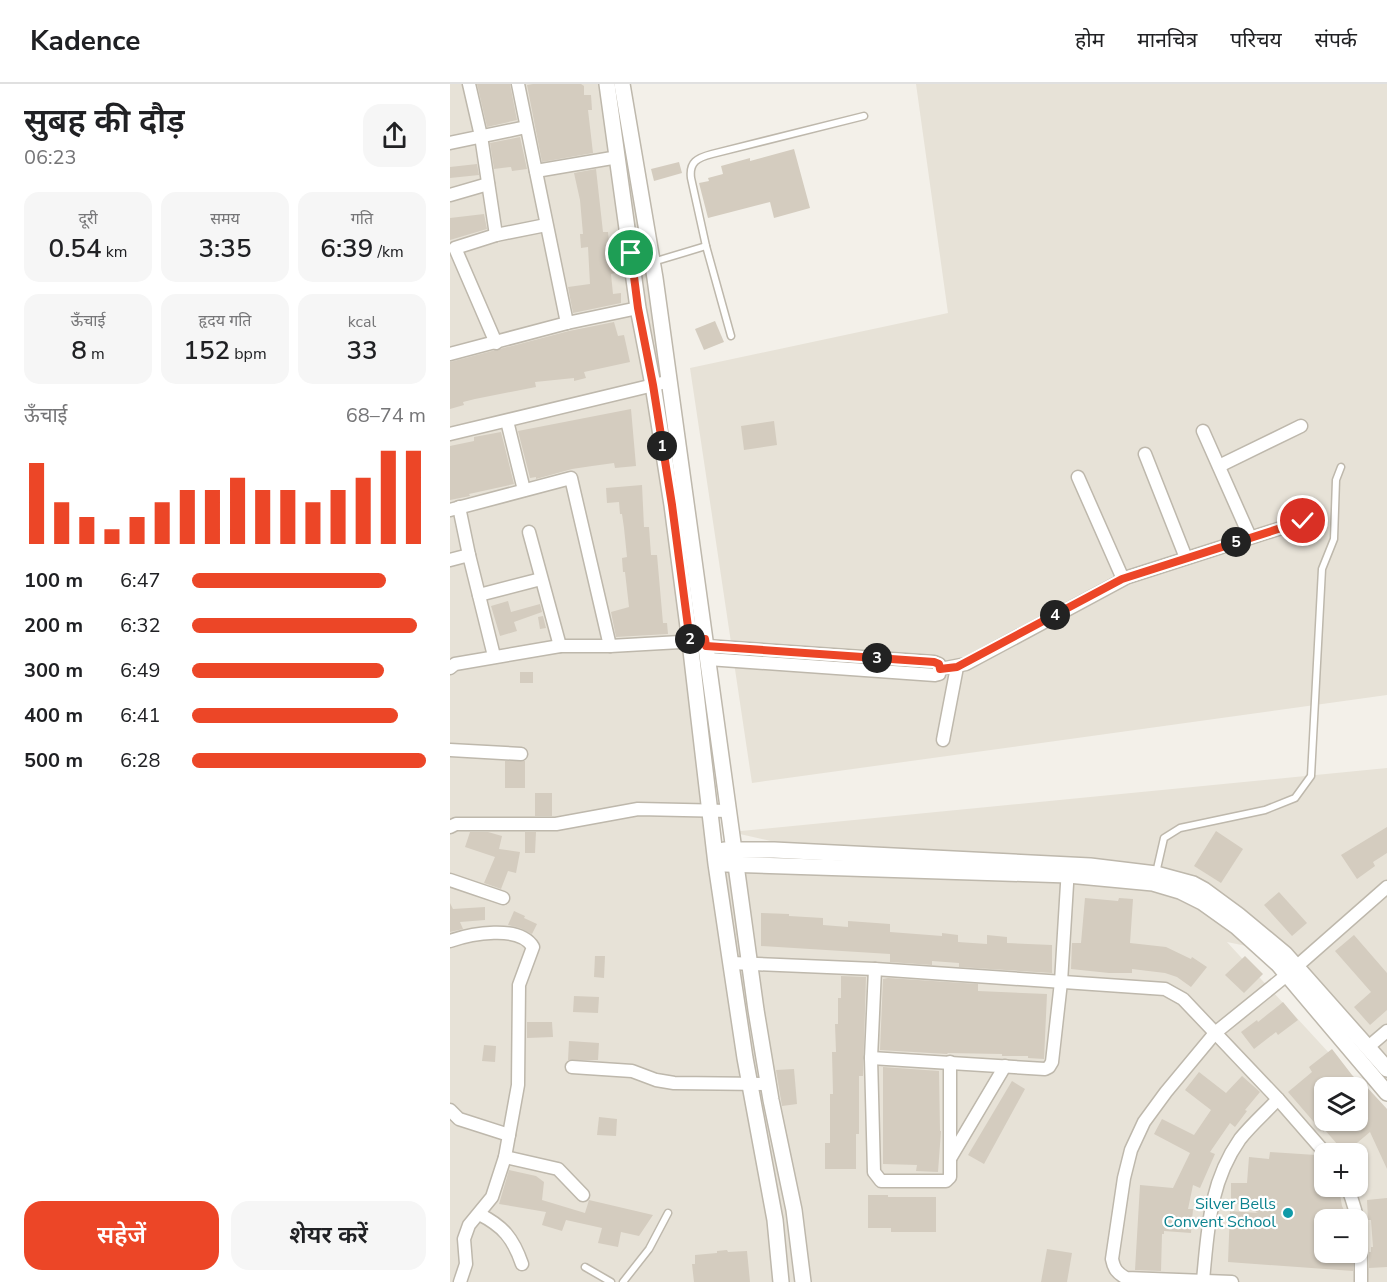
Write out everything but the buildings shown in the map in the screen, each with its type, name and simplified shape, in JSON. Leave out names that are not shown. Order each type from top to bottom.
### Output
[{"type":"street","points":[[469,84],[481,136],[496,235]]},
{"type":"street","points":[[518,84],[567,323]]},
{"type":"street","points":[[607,84],[638,308],[702,647],[729,811],[768,1084],[794,1210],[803,1282]]},
{"type":"street","points":[[622,84],[653,262],[670,381],[702,647],[711,812],[716,857],[750,1085],[775,1220],[782,1282]]},
{"type":"street","points":[[450,143],[526,127]]},
{"type":"street","points":[[536,171],[618,157]]},
{"type":"street","points":[[450,195],[488,184]]},
{"type":"street","points":[[496,343],[455,248],[496,235],[546,225]]},
{"type":"street","points":[[450,354],[567,323],[638,308]]},
{"type":"street","points":[[450,434],[670,381]]},
{"type":"street","points":[[507,421],[524,490]]},
{"type":"street","points":[[1219,466],[1301,426]]},
{"type":"street","points":[[1203,431],[1250,537]]},
{"type":"street","points":[[1145,454],[1185,558]]},
{"type":"street","points":[[1078,477],[1122,579]]},
{"type":"street","points":[[494,656],[455,508],[571,478],[610,646]]},
{"type":"street","points":[[450,668],[455,664],[494,656],[560,646],[702,647],[934,662],[939,664],[940,669],[957,667],[1122,579],[1303,521]]},
{"type":"street","points":[[529,532],[560,646]]},
{"type":"street","points":[[450,560],[469,555]]},
{"type":"street","points":[[478,595],[541,579]]},
{"type":"street","points":[[943,740],[957,667]]},
{"type":"street","points":[[450,750],[521,754]]},
{"type":"street","points":[[450,827],[456,824],[556,824],[638,809],[729,811]]},
{"type":"street","points":[[716,857],[734,857],[774,850],[1068,870],[1153,883],[1180,891],[1202,902],[1291,970],[1387,1069]]},
{"type":"street","points":[[1068,870],[1123,868],[1187,882],[1204,890],[1285,954],[1291,970],[1366,1070],[1387,1093]]},
{"type":"street","points":[[871,1058],[1045,1069],[1050,1065],[1061,982],[1068,870]]},
{"type":"street","points":[[450,880],[502,898]]},
{"type":"street","points":[[1232,1282],[1126,1278],[1118,1274],[1112,1259],[1124,1178],[1131,1150],[1144,1122],[1215,1033],[1387,887]]},
{"type":"street","points":[[450,942],[468,936],[501,933],[526,940],[532,947],[519,985],[518,1085],[505,1157],[495,1191],[469,1225],[464,1239],[466,1264],[462,1279],[450,1271]]},
{"type":"street","points":[[731,963],[875,969],[1164,989],[1183,999],[1316,1143]]},
{"type":"street","points":[[875,969],[871,1058],[874,1172],[884,1182],[946,1182],[951,1174],[950,1062]]},
{"type":"street","points":[[1367,1047],[1387,1030]]},
{"type":"street","points":[[951,1158],[1005,1066]]},
{"type":"street","points":[[572,1067],[632,1071],[656,1080],[674,1083],[768,1084]]},
{"type":"street","points":[[1203,1280],[1210,1209],[1218,1181],[1241,1138],[1278,1099]]},
{"type":"street","points":[[450,1110],[459,1119],[509,1135]]},
{"type":"street","points":[[505,1157],[558,1169],[583,1195]]},
{"type":"street","points":[[1350,1197],[1362,1235],[1361,1282]]},
{"type":"street","points":[[479,1214],[494,1222],[510,1237],[522,1264]]},
{"type":"lane","points":[[731,336],[706,246],[691,178],[692,163],[700,157],[864,117]]},
{"type":"lane","points":[[653,262],[706,246]]},
{"type":"lane","points":[[1155,874],[1164,838],[1180,828],[1265,810],[1295,798],[1311,776],[1322,569],[1334,538],[1336,480],[1341,467]]},
{"type":"lane","points":[[623,1282],[649,1249],[668,1213]]},
{"type":"lane","points":[[585,1267],[611,1282]]},
{"type":"shaded area","points":[[450,84],[619,84],[636,164],[698,640],[721,856],[891,868],[731,832],[1387,768],[1387,1068],[1285,954],[1227,942],[1351,1077],[1314,1077],[1314,1131],[1368,1131],[1368,1095],[1387,1116],[1387,1282],[450,1282]]},
{"type":"shaded area","points":[[916,84],[1387,84],[1387,695],[752,783],[690,368],[948,313]]},
{"type":"place","name":"Silver Bells Convent School","points":[[1288,1213]]},
{"type":"route","points":[[631,253],[638,308],[672,505],[690,642],[705,639],[706,646],[934,662],[939,664],[940,669],[957,667],[1122,579],[1303,521]]}]
